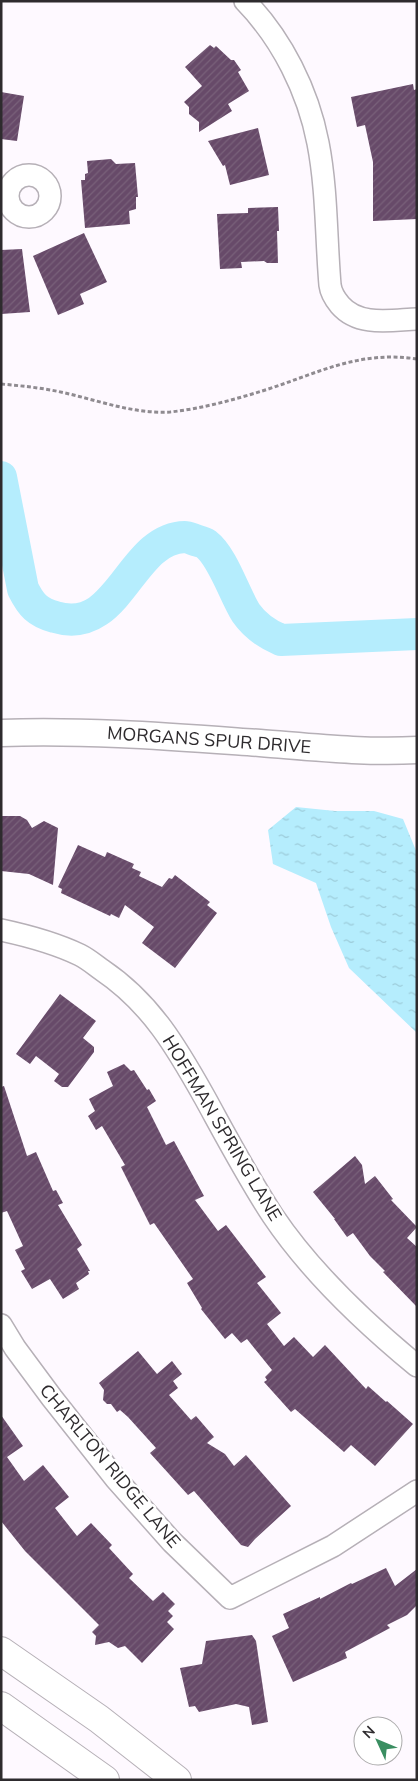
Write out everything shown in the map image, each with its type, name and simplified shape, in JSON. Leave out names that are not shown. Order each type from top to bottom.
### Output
[{"type":"main road","points":[[1,1651],[99,1719],[177,1780]]},
{"type":"main road","points":[[1,1706],[105,1780]]},
{"type":"street","points":[[245,1],[275,38],[288,61],[310,112],[322,163],[330,284],[334,297],[350,315],[362,319],[378,321],[417,318]]},
{"type":"street","name":"MORGANS SPUR DRIVE","points":[[1,733],[42,731],[357,749],[417,750]]},
{"type":"street","name":"HOFFMAN SPRING LANE","points":[[1,930],[37,937],[82,956],[116,980],[147,1008],[179,1053],[274,1218],[309,1262],[358,1314],[417,1366]]},
{"type":"street","name":"CHARLTON RIDGE LANE","points":[[1,1325],[8,1352],[52,1398],[116,1479],[172,1542],[230,1598],[333,1546],[417,1491]]},
{"type":"path","points":[[1,384],[63,392],[139,411],[170,412],[214,404],[262,391],[348,361],[375,357],[417,359]]},
{"type":"water","points":[[296,807],[335,811],[374,811],[403,819],[417,853],[417,1033],[349,968],[331,927],[316,883],[273,864],[268,830]]},
{"type":"building","points":[[210,45],[214,48],[216,46],[231,60],[234,60],[241,70],[238,72],[249,91],[228,104],[232,111],[199,132],[199,122],[189,114],[189,107],[184,102],[202,86],[185,67]]},
{"type":"building","points":[[413,84],[414,90],[417,89],[417,219],[373,221],[373,162],[365,125],[357,127],[351,97]]},
{"type":"building","points":[[1,92],[24,96],[17,141],[1,139]]},
{"type":"building","points":[[258,128],[269,175],[230,185],[225,165],[223,166],[208,141]]},
{"type":"building","points":[[111,159],[116,164],[135,163],[138,197],[136,197],[136,209],[129,211],[130,224],[85,228],[81,180],[85,180],[85,174],[88,173],[87,161]]},
{"type":"building","points":[[278,207],[278,263],[267,263],[264,261],[241,262],[242,268],[220,269],[217,214],[248,213],[248,208]]},
{"type":"building","points":[[84,233],[107,282],[80,294],[84,304],[58,315],[33,256]]},
{"type":"building","points":[[22,249],[30,312],[1,314],[1,250]]},
{"type":"building","points":[[1,816],[20,816],[27,820],[32,828],[44,821],[58,828],[53,885],[29,874],[1,871]]},
{"type":"building","points":[[78,845],[105,857],[107,852],[134,864],[132,868],[141,872],[139,876],[162,887],[169,878],[172,879],[175,875],[210,902],[207,905],[217,913],[175,968],[142,943],[154,927],[125,905],[119,918],[111,914],[110,916],[61,893],[62,889],[58,887]]},
{"type":"building","points":[[60,994],[96,1021],[83,1038],[94,1047],[94,1052],[68,1087],[62,1087],[54,1081],[59,1074],[36,1056],[30,1064],[16,1054]]},
{"type":"building","points":[[124,1064],[131,1071],[134,1070],[156,1101],[147,1107],[166,1145],[174,1141],[204,1196],[195,1200],[218,1231],[226,1225],[266,1277],[257,1283],[281,1313],[267,1324],[284,1346],[294,1337],[313,1357],[325,1345],[366,1389],[368,1386],[413,1424],[375,1466],[351,1445],[344,1452],[295,1409],[291,1412],[264,1382],[267,1380],[265,1377],[272,1370],[247,1339],[241,1343],[232,1333],[225,1339],[201,1309],[187,1283],[193,1279],[154,1223],[150,1225],[121,1167],[125,1165],[102,1126],[96,1130],[88,1116],[95,1111],[89,1099],[113,1086],[107,1072]]},
{"type":"building","points":[[4,1086],[27,1156],[36,1152],[53,1191],[56,1190],[63,1203],[58,1205],[82,1245],[77,1249],[90,1271],[88,1271],[89,1274],[76,1283],[79,1289],[63,1299],[50,1279],[32,1289],[21,1271],[25,1269],[15,1250],[23,1246],[7,1211],[1,1213],[1,1087]]},
{"type":"building","points":[[355,1156],[362,1165],[365,1184],[375,1176],[393,1199],[391,1200],[417,1227],[407,1238],[417,1247],[417,1307],[383,1272],[385,1271],[370,1256],[353,1233],[347,1237],[313,1192]]},
{"type":"building","points":[[138,1351],[157,1374],[172,1361],[182,1374],[173,1381],[178,1388],[169,1395],[191,1420],[196,1416],[214,1437],[207,1443],[225,1454],[234,1466],[246,1455],[291,1506],[248,1547],[241,1545],[194,1491],[188,1495],[150,1453],[156,1448],[128,1417],[120,1410],[117,1412],[111,1404],[107,1404],[103,1400],[104,1390],[99,1383]]},
{"type":"building","points":[[1,1415],[23,1446],[7,1457],[24,1481],[43,1465],[69,1497],[55,1508],[77,1536],[91,1523],[112,1545],[109,1548],[133,1574],[129,1578],[153,1601],[163,1592],[175,1604],[168,1611],[173,1616],[167,1622],[174,1629],[142,1663],[125,1646],[118,1648],[109,1642],[95,1645],[96,1636],[92,1632],[99,1625],[25,1551],[1,1521]]},
{"type":"building","points":[[386,1568],[395,1586],[417,1569],[417,1605],[407,1615],[387,1625],[390,1628],[345,1652],[347,1658],[293,1682],[272,1636],[289,1628],[283,1614]]},
{"type":"building","points":[[252,1635],[256,1641],[268,1722],[252,1725],[249,1707],[236,1704],[199,1712],[195,1706],[189,1707],[180,1668],[202,1664],[206,1641]]},
{"type":"waterway","points":[[1,477],[23,589],[35,607],[49,615],[77,619],[95,613],[110,601],[150,553],[166,542],[185,537],[205,543],[212,550],[223,567],[246,613],[262,629],[281,640],[417,634]]}]
